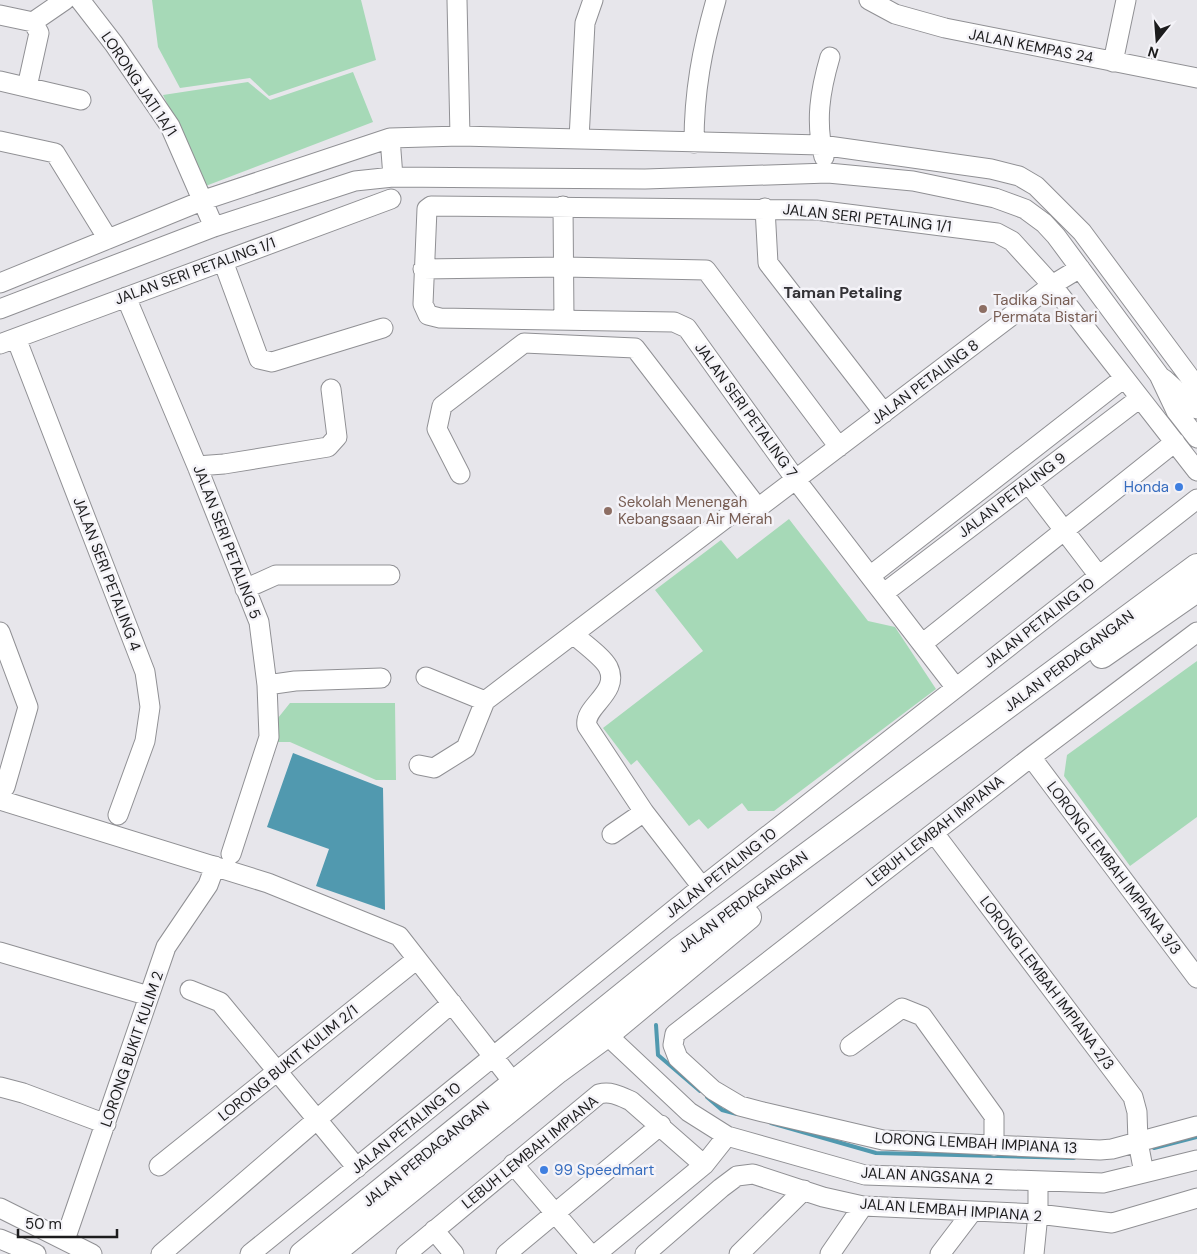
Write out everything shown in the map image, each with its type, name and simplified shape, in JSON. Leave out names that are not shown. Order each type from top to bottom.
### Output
[{"type":"main road","name":"JALAN PERDAGANGAN","points":[[302,1254],[678,950],[1197,566]]},
{"type":"main road","name":"JALAN PERDAGANGAN","points":[[332,1254],[558,1071],[607,1035],[741,923],[1081,671],[1197,590]]},
{"type":"street","points":[[33,22],[65,0]]},
{"type":"street","name":"LORONG JATI 1A/1","points":[[80,0],[114,44],[170,126],[204,200],[214,227]]},
{"type":"street","points":[[457,0],[460,136]]},
{"type":"street","points":[[579,139],[584,24],[593,0]]},
{"type":"street","points":[[694,143],[694,104],[703,46],[716,0]]},
{"type":"street","name":"JALAN KEMPAS 24","points":[[869,0],[895,14],[945,28],[1197,78]]},
{"type":"street","points":[[1113,62],[1126,0]]},
{"type":"street","points":[[3,10],[33,22],[40,33],[27,87]]},
{"type":"street","points":[[828,173],[821,145],[818,121],[820,94],[830,57]]},
{"type":"street","points":[[0,81],[81,100]]},
{"type":"street","points":[[0,283],[204,200],[390,138],[460,136],[821,145],[991,169],[1019,176],[1036,186],[1082,232],[1197,387]]},
{"type":"street","points":[[390,138],[393,177]]},
{"type":"street","points":[[0,141],[56,153],[108,239]]},
{"type":"street","points":[[0,310],[214,227],[355,182],[393,177],[645,178],[828,173],[913,182],[995,198],[1025,209],[1044,223],[1080,268],[1159,375],[1176,411],[1197,438]]},
{"type":"street","name":"JALAN SERI PETALING 1/1","points":[[8,340],[391,199]]},
{"type":"street","name":"JALAN SERI PETALING 1/1","points":[[440,318],[433,318],[425,312],[422,269],[425,214],[431,206],[816,210],[997,233],[1012,241],[1052,285],[1197,471]]},
{"type":"street","points":[[563,206],[564,320]]},
{"type":"street","points":[[765,208],[766,250],[771,268],[884,413]]},
{"type":"street","points":[[223,261],[258,359],[272,362],[383,328]]},
{"type":"street","name":"JALAN PETALING 8","points":[[751,499],[758,508],[1052,285],[1080,268]]},
{"type":"street","points":[[422,269],[706,270],[839,447]]},
{"type":"street","name":"JALAN SERI PETALING 5","points":[[126,297],[197,466],[258,622],[267,685],[269,737],[231,854]]},
{"type":"street","name":"JALAN SERI PETALING 7","points":[[440,318],[681,324],[687,328],[796,480],[956,688]]},
{"type":"street","name":"JALAN SERI PETALING 4","points":[[8,340],[145,672],[150,707],[145,741],[118,815]]},
{"type":"street","points":[[419,765],[434,768],[466,748],[485,701],[751,499],[634,348],[524,343],[442,406],[436,429],[460,474]]},
{"type":"street","points":[[1159,375],[1197,409]]},
{"type":"street","points":[[870,576],[1124,378]]},
{"type":"street","points":[[197,466],[224,464],[328,447],[337,437],[331,389]]},
{"type":"street","name":"JALAN PETALING 9","points":[[884,593],[1140,398]]},
{"type":"street","points":[[922,644],[1174,442]]},
{"type":"street","points":[[1028,483],[1099,576]]},
{"type":"street","name":"JALAN PETALING 10","points":[[250,1254],[702,887],[1197,499]]},
{"type":"street","points":[[245,589],[276,575],[390,575]]},
{"type":"street","points":[[0,632],[28,707],[3,793],[268,883],[399,936],[513,1082]]},
{"type":"street","name":"LEBUH LEMBAH IMPIANA","points":[[675,1034],[1031,757],[1197,632]]},
{"type":"street","points":[[573,634],[608,666],[610,680],[607,692],[588,716],[587,726],[644,812],[702,887]]},
{"type":"street","points":[[426,676],[485,701]]},
{"type":"street","points":[[267,685],[294,681],[381,678]]},
{"type":"street","name":"LORONG LEMBAH IMPIANA 3/3","points":[[1031,757],[1197,978]]},
{"type":"street","points":[[612,834],[644,812]]},
{"type":"street","name":"LORONG LEMBAH IMPIANA 2/3","points":[[934,832],[1133,1097],[1137,1112],[1138,1142],[1144,1173]]},
{"type":"street","name":"LORONG BUKIT KULIM 2","points":[[65,1240],[166,947],[208,885],[215,866]]},
{"type":"street","points":[[0,952],[149,996]]},
{"type":"street","name":"LORONG BUKIT KULIM 2/1","points":[[158,1166],[417,959]]},
{"type":"street","points":[[190,990],[220,1002],[357,1168]]},
{"type":"street","points":[[161,1254],[452,1003]]},
{"type":"street","points":[[850,1046],[902,1008],[922,1016],[994,1116],[994,1146]]},
{"type":"street","name":"LORONG LEMBAH IMPIANA 13","points":[[675,1034],[673,1044],[678,1058],[713,1090],[740,1106],[883,1140],[1100,1150],[1197,1126]]},
{"type":"street","name":"JALAN ANGSANA 2","points":[[607,1035],[689,1112],[727,1136],[866,1175],[1103,1183],[1197,1160]]},
{"type":"street","points":[[0,1087],[23,1093],[106,1124]]},
{"type":"street","name":"LEBUH LEMBAH IMPIANA","points":[[406,1254],[599,1094],[606,1092],[631,1101],[661,1125],[704,1165]]},
{"type":"street","points":[[506,1254],[661,1125]]},
{"type":"street","points":[[596,1254],[704,1165],[727,1136]]},
{"type":"street","points":[[513,1164],[590,1254]]},
{"type":"street","name":"JALAN LEMBAH IMPIANA 2","points":[[644,1254],[737,1176],[753,1174],[823,1197],[863,1206],[1038,1214],[1112,1223],[1197,1198]]},
{"type":"street","points":[[1034,1254],[1038,1214],[1038,1181]]},
{"type":"street","points":[[739,1254],[804,1190]]},
{"type":"street","points":[[830,1254],[863,1206]]},
{"type":"street","points":[[0,1208],[92,1254]]},
{"type":"street","points":[[940,1254],[972,1212]]},
{"type":"street","points":[[434,1230],[454,1254]]},
{"type":"street","points":[[0,1239],[36,1254]]},
{"type":"green space","points":[[152,0],[361,0],[376,60],[269,96],[250,78],[180,88],[158,47]]},
{"type":"green space","points":[[353,72],[373,122],[203,187],[183,136],[163,95],[248,82],[270,100]]},
{"type":"green space","points":[[789,519],[868,621],[895,627],[936,689],[774,811],[748,811],[742,803],[708,829],[699,819],[689,826],[637,760],[631,765],[603,728],[703,651],[655,590],[721,540],[737,559]]},
{"type":"green space","points":[[1197,661],[1197,817],[1130,866],[1064,776],[1067,755]]},
{"type":"green space","points":[[290,703],[395,703],[396,780],[376,780],[290,742],[278,742],[278,718]]},
{"type":"water","points":[[293,753],[383,788],[385,910],[316,886],[329,849],[267,827]]},
{"type":"waterway","points":[[656,1025],[658,1055],[700,1091]]},
{"type":"waterway","points":[[707,1097],[722,1110],[737,1114]]},
{"type":"waterway","points":[[771,1123],[876,1153],[1074,1158]]},
{"type":"waterway","points":[[1154,1148],[1197,1137]]},
{"type":"place","name":"Tadika Sinar Permata Bistari","points":[[983,309]]},
{"type":"place","name":"Honda","points":[[1179,487]]},
{"type":"place","name":"Sekolah Menengah Kebangsaan Air Merah","points":[[608,511]]},
{"type":"place","name":"99 Speedmart","points":[[544,1170]]},
{"type":"district","name":"Taman Petaling","points":[[843,292]]}]
